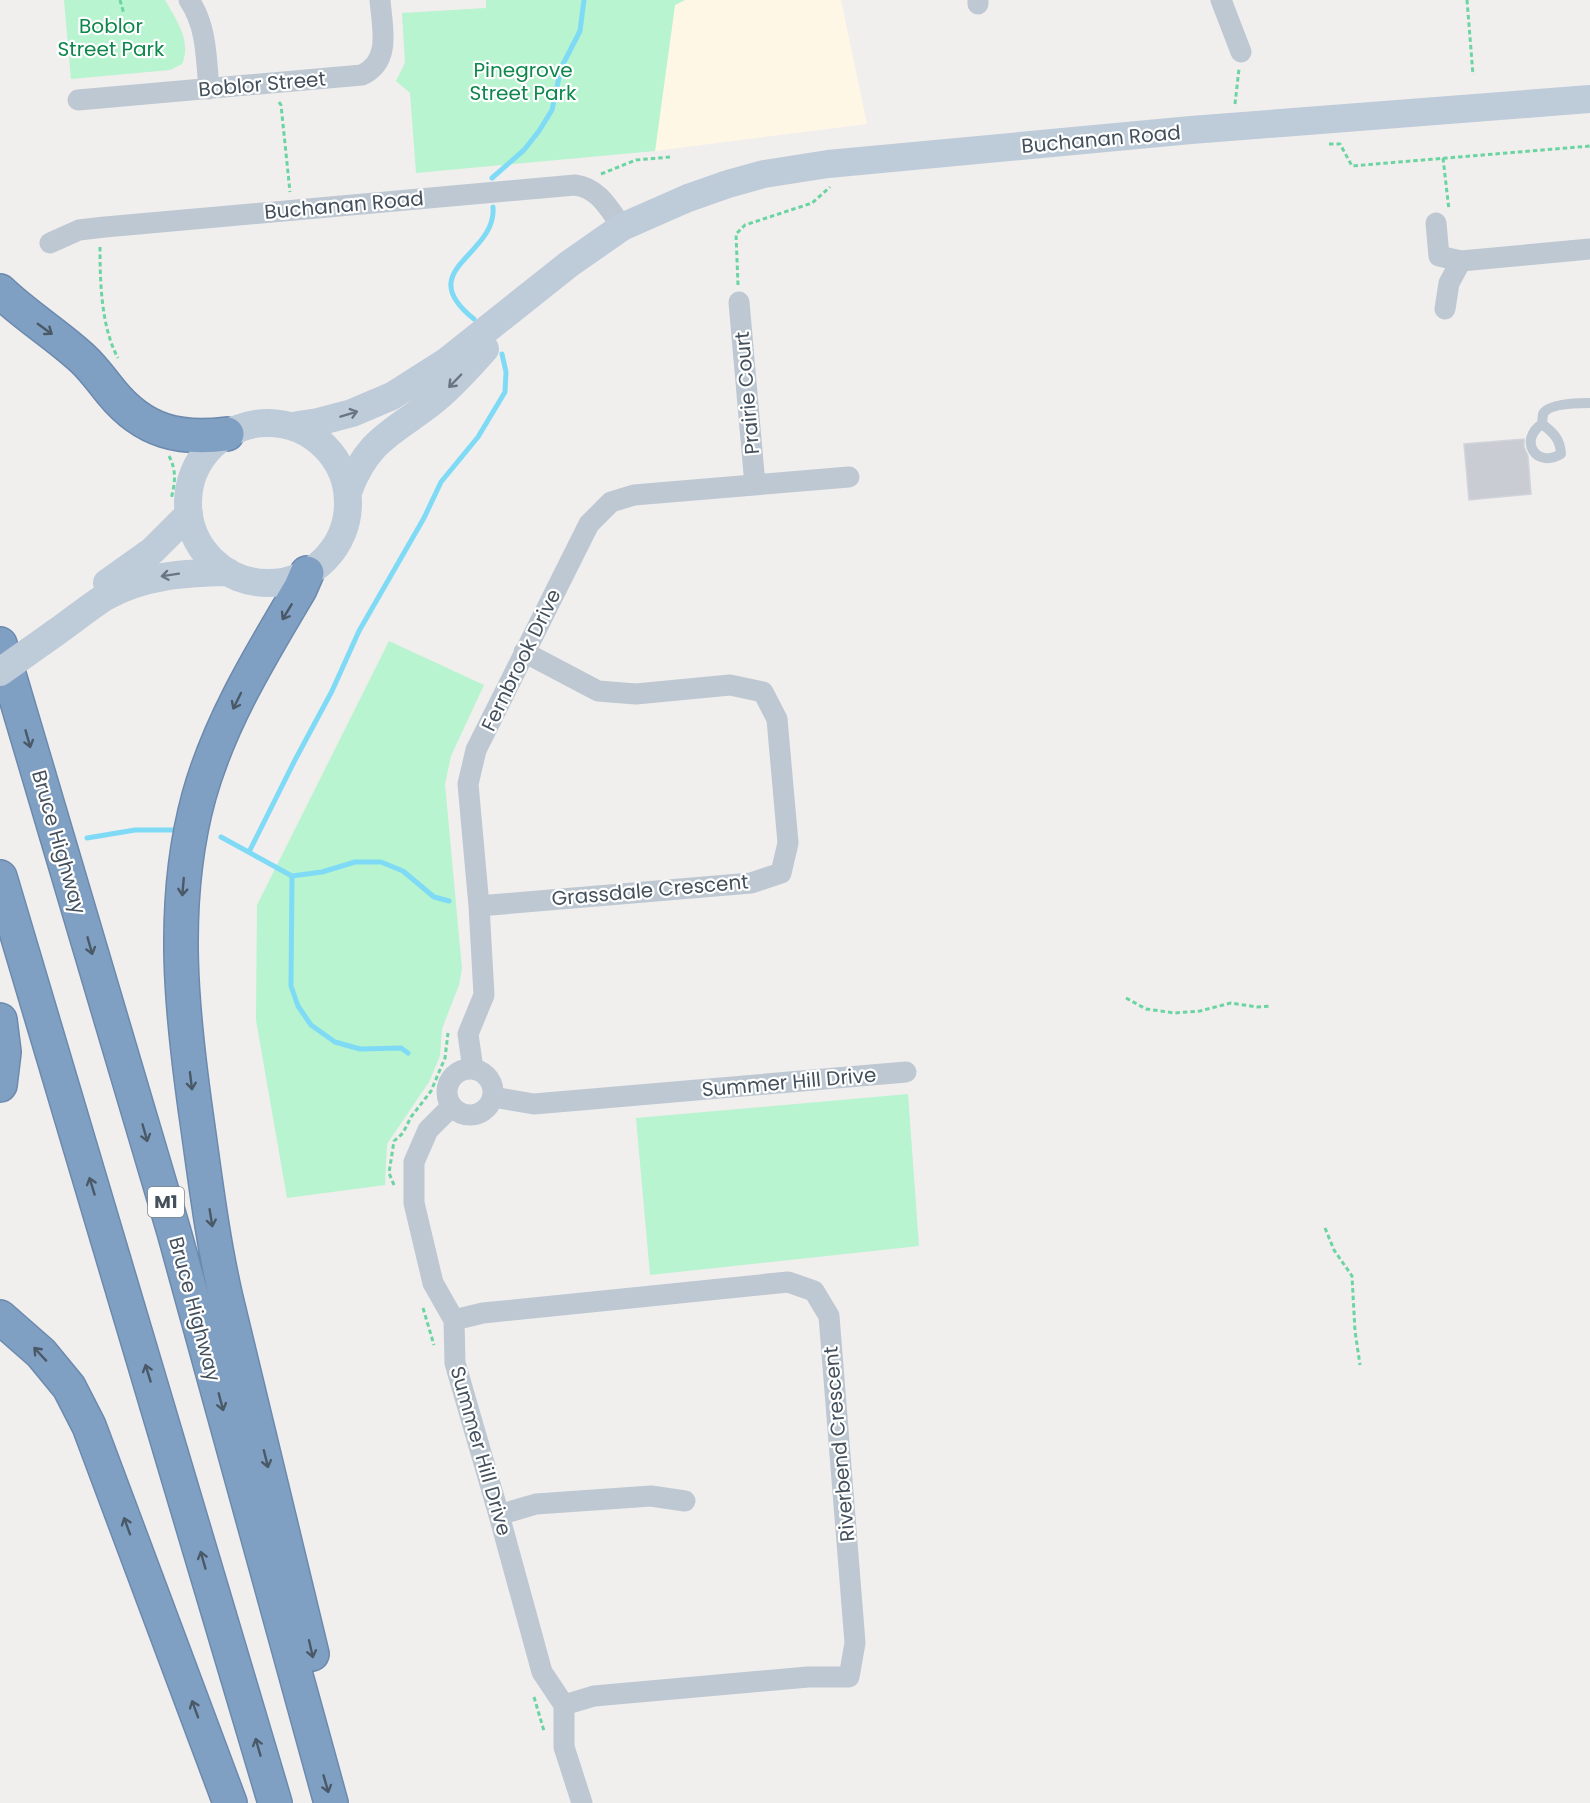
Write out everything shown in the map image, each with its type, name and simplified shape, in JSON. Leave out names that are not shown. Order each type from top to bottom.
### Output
[{"type":"highway","points":[[0,291],[21,311],[82,359],[113,394],[142,419],[158,429],[175,435],[205,437],[227,434]]},
{"type":"highway","points":[[307,573],[241,691],[212,757],[200,795],[186,859],[181,929],[182,992],[190,1067],[215,1240],[224,1289],[314,1662],[309,1724]]},
{"type":"highway","name":"Bruce Highway","points":[[0,644],[174,1232],[331,1803]]},
{"type":"highway","points":[[0,877],[275,1803]]},
{"type":"highway","points":[[0,1020],[4,1052],[0,1085]]},
{"type":"highway","points":[[0,1317],[41,1353],[69,1387],[89,1426],[230,1803]]},
{"type":"main road","name":"Buchanan Road","points":[[292,426],[352,413],[401,391],[447,361],[569,264],[622,227],[688,198],[728,184],[794,168],[1191,130],[1590,99]]},
{"type":"main road","name":"Buchanan Road","points":[[348,492],[361,462],[378,443],[439,397],[569,264]]},
{"type":"main road","points":[[259,423],[281,423],[292,426],[313,436],[330,451],[342,470],[348,492],[347,519],[341,536],[326,559],[307,573],[285,581],[261,582],[238,577],[228,572],[205,552],[194,534],[189,514],[189,490],[196,468],[209,448],[227,434],[259,423]]},
{"type":"main road","points":[[0,672],[153,551],[189,514]]},
{"type":"main road","points":[[0,659],[105,597],[144,580],[183,573],[228,572]]},
{"type":"street","points":[[189,0],[197,12],[204,32],[209,88]]},
{"type":"street","name":"Boblor Street","points":[[78,100],[356,76],[369,71],[380,60],[384,49],[380,0]]},
{"type":"street","points":[[1221,0],[1241,52]]},
{"type":"street","name":"Buchanan Road","points":[[50,243],[78,230],[563,186],[586,186]]},
{"type":"street","points":[[586,186],[603,200],[622,227]]},
{"type":"street","points":[[1436,223],[1439,256],[1461,261],[1590,249]]},
{"type":"street","points":[[1445,309],[1449,283],[1461,261]]},
{"type":"street","name":"Prairie Court","points":[[739,302],[755,485]]},
{"type":"street","name":"Fernbrook Drive","points":[[473,1069],[468,1034],[484,995],[468,784],[476,750],[589,524],[611,502],[634,495],[849,477]]},
{"type":"street","name":"Grassdale Crescent","points":[[479,906],[751,883],[781,873],[788,843],[777,719],[763,692],[730,685],[636,694],[598,691],[524,652]]},
{"type":"street","points":[[473,1069],[481,1071],[490,1079],[493,1086],[493,1097],[483,1112],[467,1115],[452,1106],[448,1098],[449,1083],[459,1071],[473,1069]]},
{"type":"street","name":"Summer Hill Drive","points":[[493,1097],[534,1104],[906,1072]]},
{"type":"street","name":"Summer Hill Drive","points":[[452,1106],[428,1130],[414,1162],[414,1203],[433,1283],[454,1320],[455,1363],[500,1515],[542,1672],[564,1705]]},
{"type":"street","name":"Riverbend Crescent","points":[[454,1320],[483,1313],[788,1282],[814,1291],[829,1316],[855,1643],[849,1677],[808,1677],[594,1696],[564,1705]]},
{"type":"street","points":[[500,1515],[547,1503],[651,1496],[685,1501]]},
{"type":"street","points":[[564,1705],[564,1748],[582,1803]]},
{"type":"lane","points":[[1542,424],[1543,415],[1547,409],[1566,404],[1590,403]]},
{"type":"path","points":[[120,0],[124,14]]},
{"type":"path","points":[[1467,0],[1473,75]]},
{"type":"path","points":[[1236,109],[1235,93],[1241,52]]},
{"type":"path","points":[[275,98],[282,105],[291,210]]},
{"type":"path","points":[[1329,144],[1340,144],[1352,166],[1590,146]]},
{"type":"path","points":[[586,186],[602,173],[636,160],[670,157]]},
{"type":"path","points":[[739,302],[736,234],[745,225],[812,203],[833,184]]},
{"type":"path","points":[[1125,998],[1146,1009],[1175,1013],[1200,1011],[1231,1003],[1257,1007],[1271,1006]]},
{"type":"path","points":[[395,1187],[389,1173],[394,1141],[403,1133],[411,1117],[431,1091],[446,1058],[447,1037],[451,1026]]},
{"type":"path","points":[[1324,1228],[1334,1250],[1352,1276],[1355,1331],[1360,1365]]},
{"type":"path","points":[[421,1299],[434,1345]]},
{"type":"path","points":[[532,1689],[545,1735]]},
{"type":"shaded area","points":[[685,0],[841,0],[867,124],[655,151],[675,5]]},
{"type":"green space","name":"Boblor Street Park","points":[[64,0],[165,0],[184,39],[185,55],[182,64],[170,70],[71,79]]},
{"type":"green space","name":"Pinegrove Street Park","points":[[486,0],[685,0],[675,5],[655,151],[416,173],[410,93],[396,81],[405,63],[402,13],[486,8]]},
{"type":"green space","points":[[389,641],[484,685],[451,756],[445,784],[462,969],[459,985],[442,1029],[440,1056],[429,1082],[387,1144],[385,1185],[287,1198],[256,1020],[257,905]]},
{"type":"green space","points":[[908,1094],[919,1246],[650,1275],[636,1118]]},
{"type":"building","points":[[1524,439],[1524,447],[1528,456],[1531,494],[1469,500],[1464,444]]},
{"type":"waterway","points":[[492,178],[524,150],[552,110],[561,68],[580,31],[584,0]]},
{"type":"waterway","points":[[474,319],[457,302],[451,287],[453,275],[483,238],[491,224],[493,207]]},
{"type":"waterway","points":[[249,852],[332,691],[359,631],[424,518],[441,482],[478,437],[505,392],[506,372],[502,354]]},
{"type":"waterway","points":[[87,838],[135,830],[180,830]]},
{"type":"waterway","points":[[221,837],[292,876],[322,872],[355,862],[381,862],[403,871],[434,897],[449,901]]},
{"type":"waterway","points":[[292,876],[291,986],[298,1006],[311,1025],[335,1042],[360,1049],[401,1048],[408,1053]]}]
